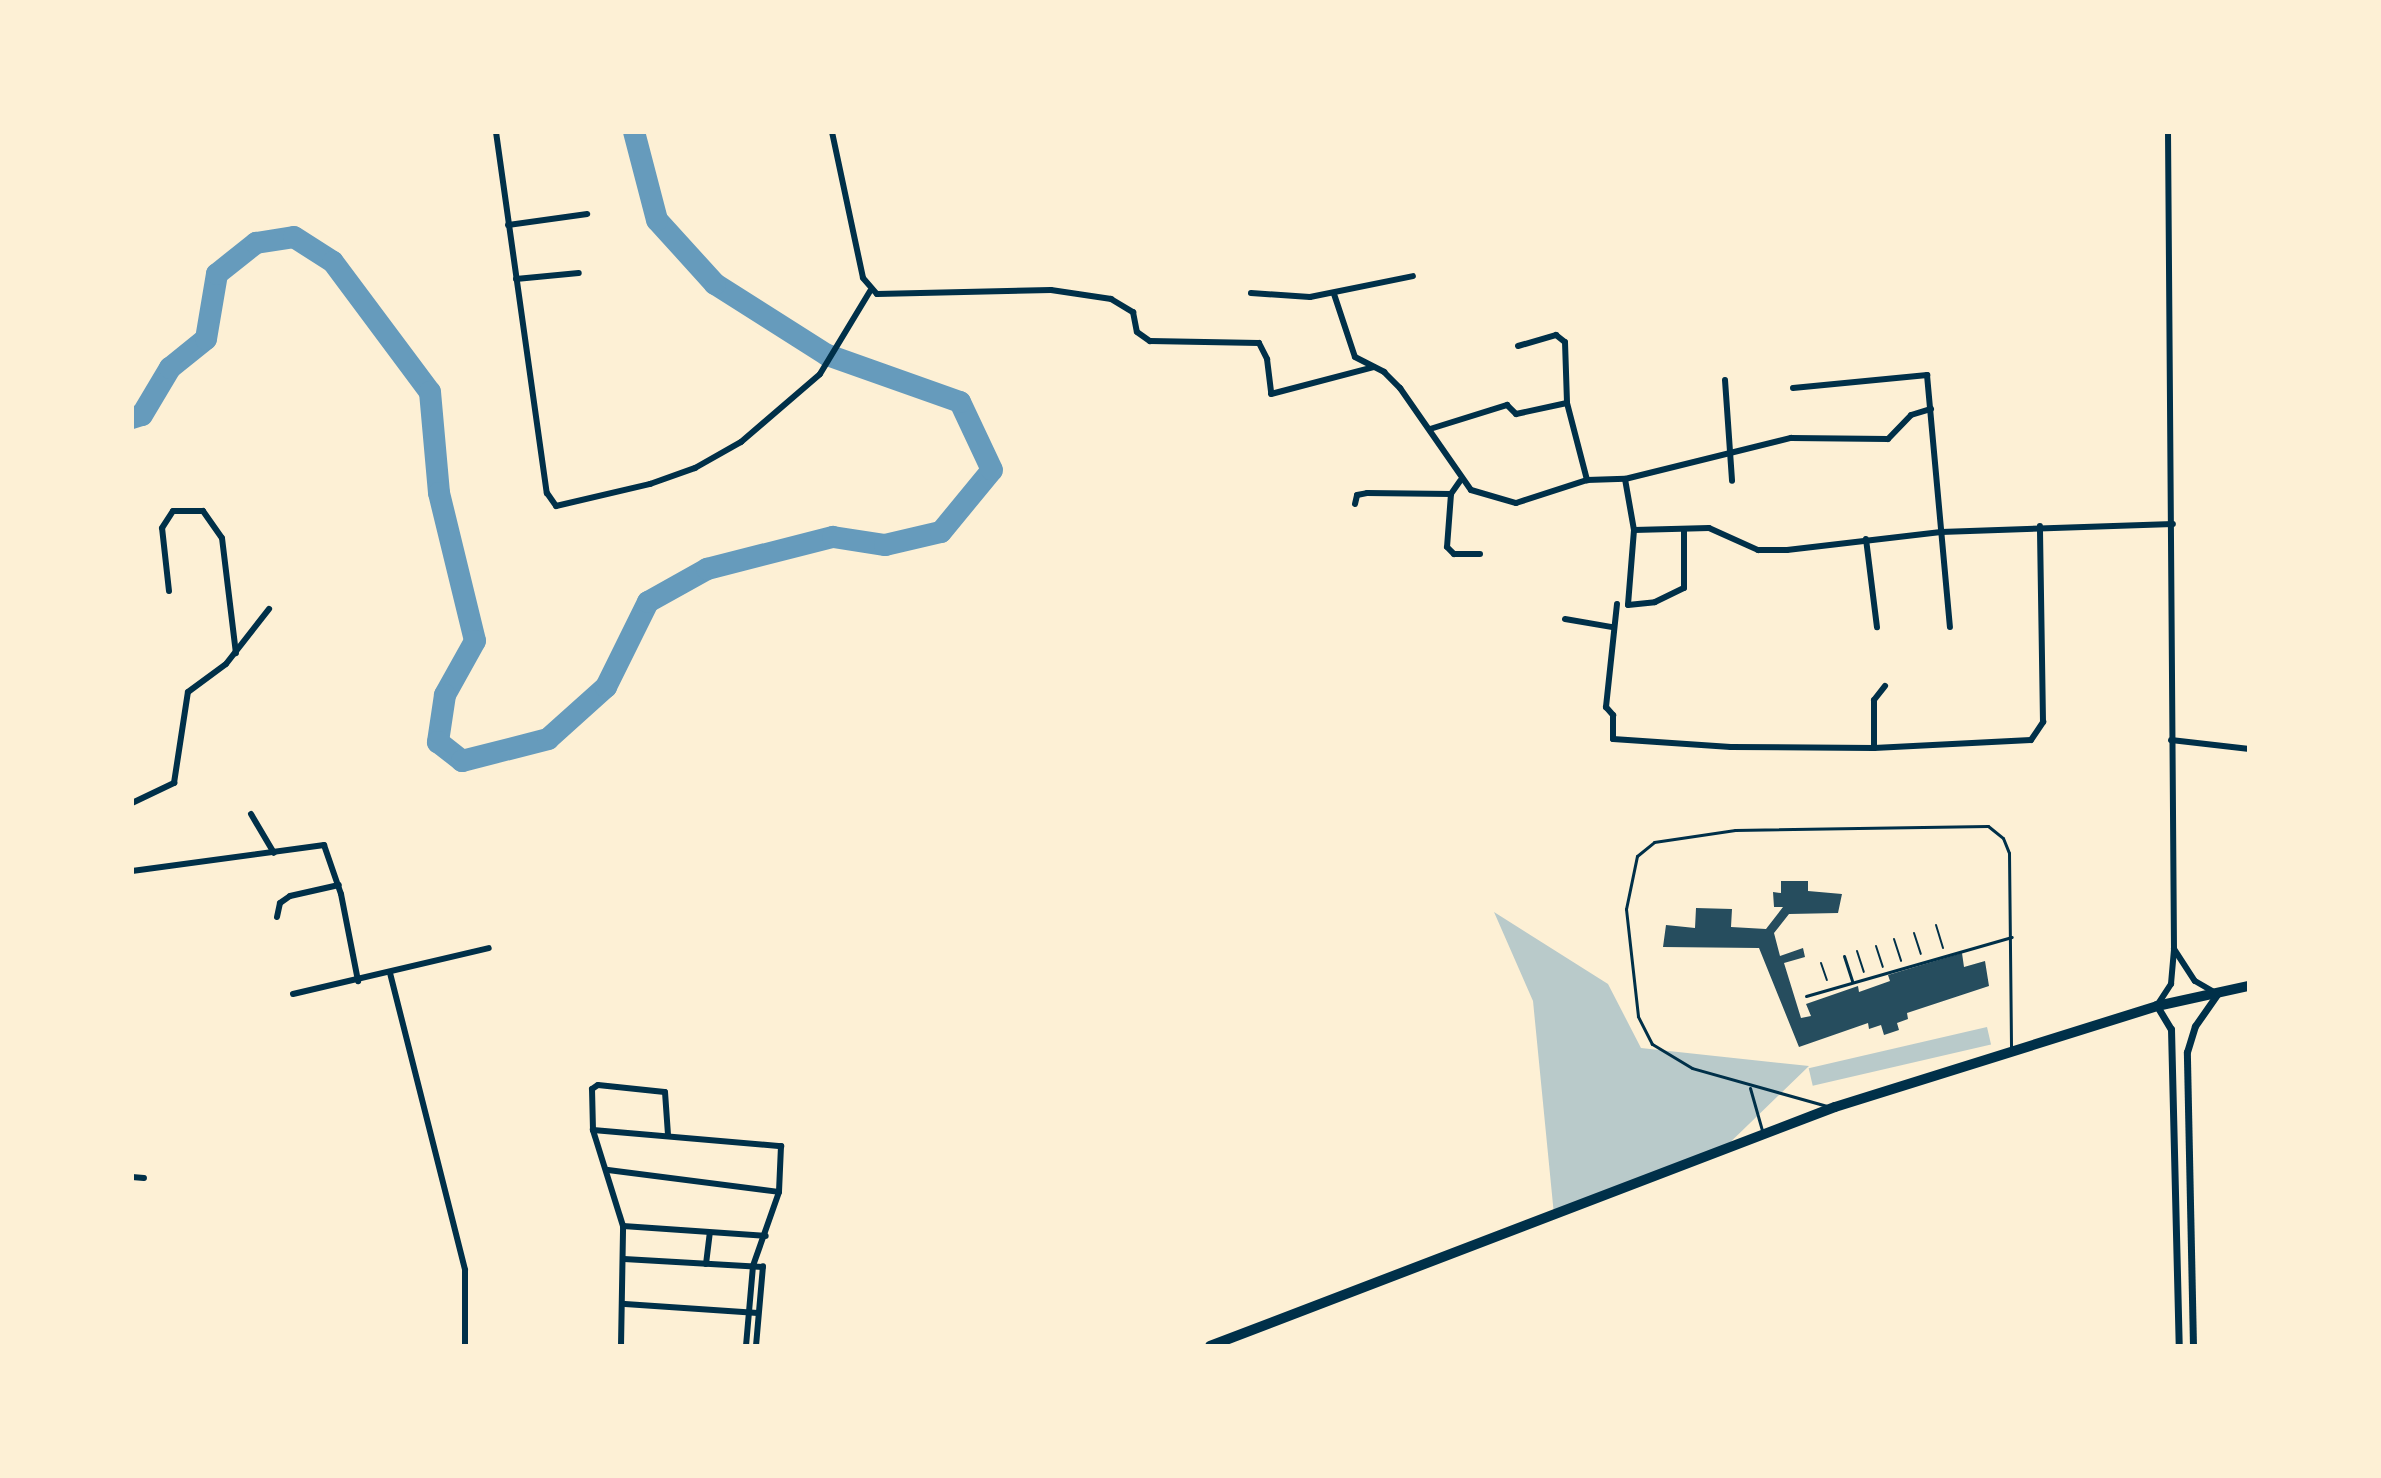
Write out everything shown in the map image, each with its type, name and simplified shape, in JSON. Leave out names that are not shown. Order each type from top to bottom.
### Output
[{"type":"highway","points":[[1210,1346],[1762,1132],[2157,1006],[2249,986]]},
{"type":"street","points":[[496,132],[547,493],[556,506],[620,493],[695,468],[741,442],[820,374],[847,334],[870,291]]},
{"type":"street","points":[[832,132],[863,278],[870,291]]},
{"type":"street","points":[[2168,132],[2174,949],[2171,984],[2157,1006],[2171,1029],[2179,1346]]},
{"type":"street","points":[[508,225],[587,214]]},
{"type":"street","points":[[516,279],[579,273]]},
{"type":"street","points":[[1251,293],[1334,294],[1413,276]]},
{"type":"street","points":[[870,291],[902,295],[1051,290],[1111,299],[1133,312],[1137,332],[1150,341],[1259,343],[1267,359],[1271,394],[1374,367]]},
{"type":"street","points":[[1334,294],[1355,357],[1374,367],[1400,388],[1430,429],[1460,481],[1480,495],[1516,503],[1587,480],[1625,479],[1662,467],[1731,456],[1791,438],[1888,439],[1911,415],[1931,409]]},
{"type":"street","points":[[1518,346],[1562,336],[1567,403],[1587,480]]},
{"type":"street","points":[[1793,388],[1923,374],[1931,409],[1950,627]]},
{"type":"street","points":[[1725,380],[1732,481]]},
{"type":"street","points":[[1430,429],[1507,405],[1516,414],[1567,403]]},
{"type":"street","points":[[1625,479],[1634,530],[1628,605]]},
{"type":"street","points":[[1460,481],[1451,494],[1450,552],[1480,554]]},
{"type":"street","points":[[1355,504],[1357,495],[1367,493],[1451,494]]},
{"type":"street","points":[[169,591],[162,528],[173,511],[203,511],[222,538],[236,653]]},
{"type":"street","points":[[1634,530],[1719,530],[1769,551],[1941,532],[2040,526],[2173,524]]},
{"type":"street","points":[[1684,529],[1684,588],[1655,602],[1628,605],[1615,602],[1606,707],[1613,715],[1613,739],[1731,747],[1874,748],[2037,736],[2043,722],[2040,526]]},
{"type":"street","points":[[1866,539],[1877,627]]},
{"type":"street","points":[[132,803],[174,783],[188,692],[236,653],[269,609]]},
{"type":"street","points":[[1565,619],[1612,627]]},
{"type":"street","points":[[1874,748],[1874,700],[1885,686]]},
{"type":"street","points":[[2171,740],[2249,749]]},
{"type":"street","points":[[251,814],[274,853]]},
{"type":"street","points":[[132,871],[324,845],[339,885],[358,981]]},
{"type":"street","points":[[277,917],[280,903],[290,896],[339,885]]},
{"type":"street","points":[[293,994],[489,948]]},
{"type":"street","points":[[2174,949],[2195,981],[2217,994],[2195,1026],[2187,1052],[2193,1346]]},
{"type":"street","points":[[390,973],[465,1270],[465,1346]]},
{"type":"street","points":[[621,1346],[625,1304],[623,1226],[593,1130],[592,1089],[598,1085],[665,1092],[668,1135]]},
{"type":"street","points":[[593,1130],[781,1146],[779,1192],[760,1255],[753,1266],[746,1346]]},
{"type":"street","points":[[608,1170],[779,1192]]},
{"type":"street","points":[[132,1177],[144,1178]]},
{"type":"street","points":[[623,1226],[766,1236]]},
{"type":"street","points":[[706,1264],[710,1233]]},
{"type":"street","points":[[756,1346],[763,1267],[760,1255]]},
{"type":"street","points":[[624,1259],[763,1267]]},
{"type":"street","points":[[625,1304],[758,1313]]},
{"type":"lane","points":[[1835,1107],[1750,1088],[1692,1068],[1652,1044],[1638,1016],[1626,909],[1637,856],[1654,842],[1735,830],[1988,826],[2003,838],[2009,853],[2012,937],[2008,1005],[2011,1053]]},
{"type":"lane","points":[[1806,996],[1923,959],[2012,937]]},
{"type":"lane","points":[[1844,956],[1852,981]]},
{"type":"lane","points":[[1750,1088],[1762,1132]]},
{"type":"path","points":[[1936,925],[1944,953]]},
{"type":"path","points":[[1914,933],[1923,959]]},
{"type":"path","points":[[1894,939],[1903,966]]},
{"type":"path","points":[[1876,946],[1884,971]]},
{"type":"path","points":[[1857,951],[1866,977]]},
{"type":"path","points":[[1821,963],[1830,989]]},
{"type":"shaded area","points":[[1494,912],[1608,984],[1641,1048],[1809,1066],[1717,1155],[1554,1215],[1533,1001]]},
{"type":"shaded area","points":[[1987,1027],[1991,1045],[1813,1086],[1809,1068]]},
{"type":"building","points":[[1781,881],[1808,881],[1808,891],[1842,894],[1838,913],[1789,914],[1774,933],[1780,956],[1803,948],[1805,957],[1784,963],[1801,1018],[1811,1016],[1806,1004],[1858,986],[1859,992],[1890,981],[1888,975],[1962,953],[1964,967],[1985,961],[1989,986],[1907,1013],[1908,1019],[1897,1023],[1899,1030],[1884,1035],[1881,1025],[1869,1029],[1868,1023],[1799,1047],[1759,948],[1663,947],[1666,925],[1695,928],[1696,908],[1732,909],[1731,927],[1766,929],[1783,907],[1774,907],[1773,892],[1781,893]]},
{"type":"waterway","points":[[132,418],[142,415],[170,368],[206,339],[217,274],[256,243],[294,237],[333,262],[430,392],[439,493],[475,641],[445,695],[438,742],[462,761],[548,739],[606,687],[648,602],[707,569],[833,537],[885,545],[941,532],[992,470],[960,402],[827,355],[715,284],[657,220],[634,132]]}]
